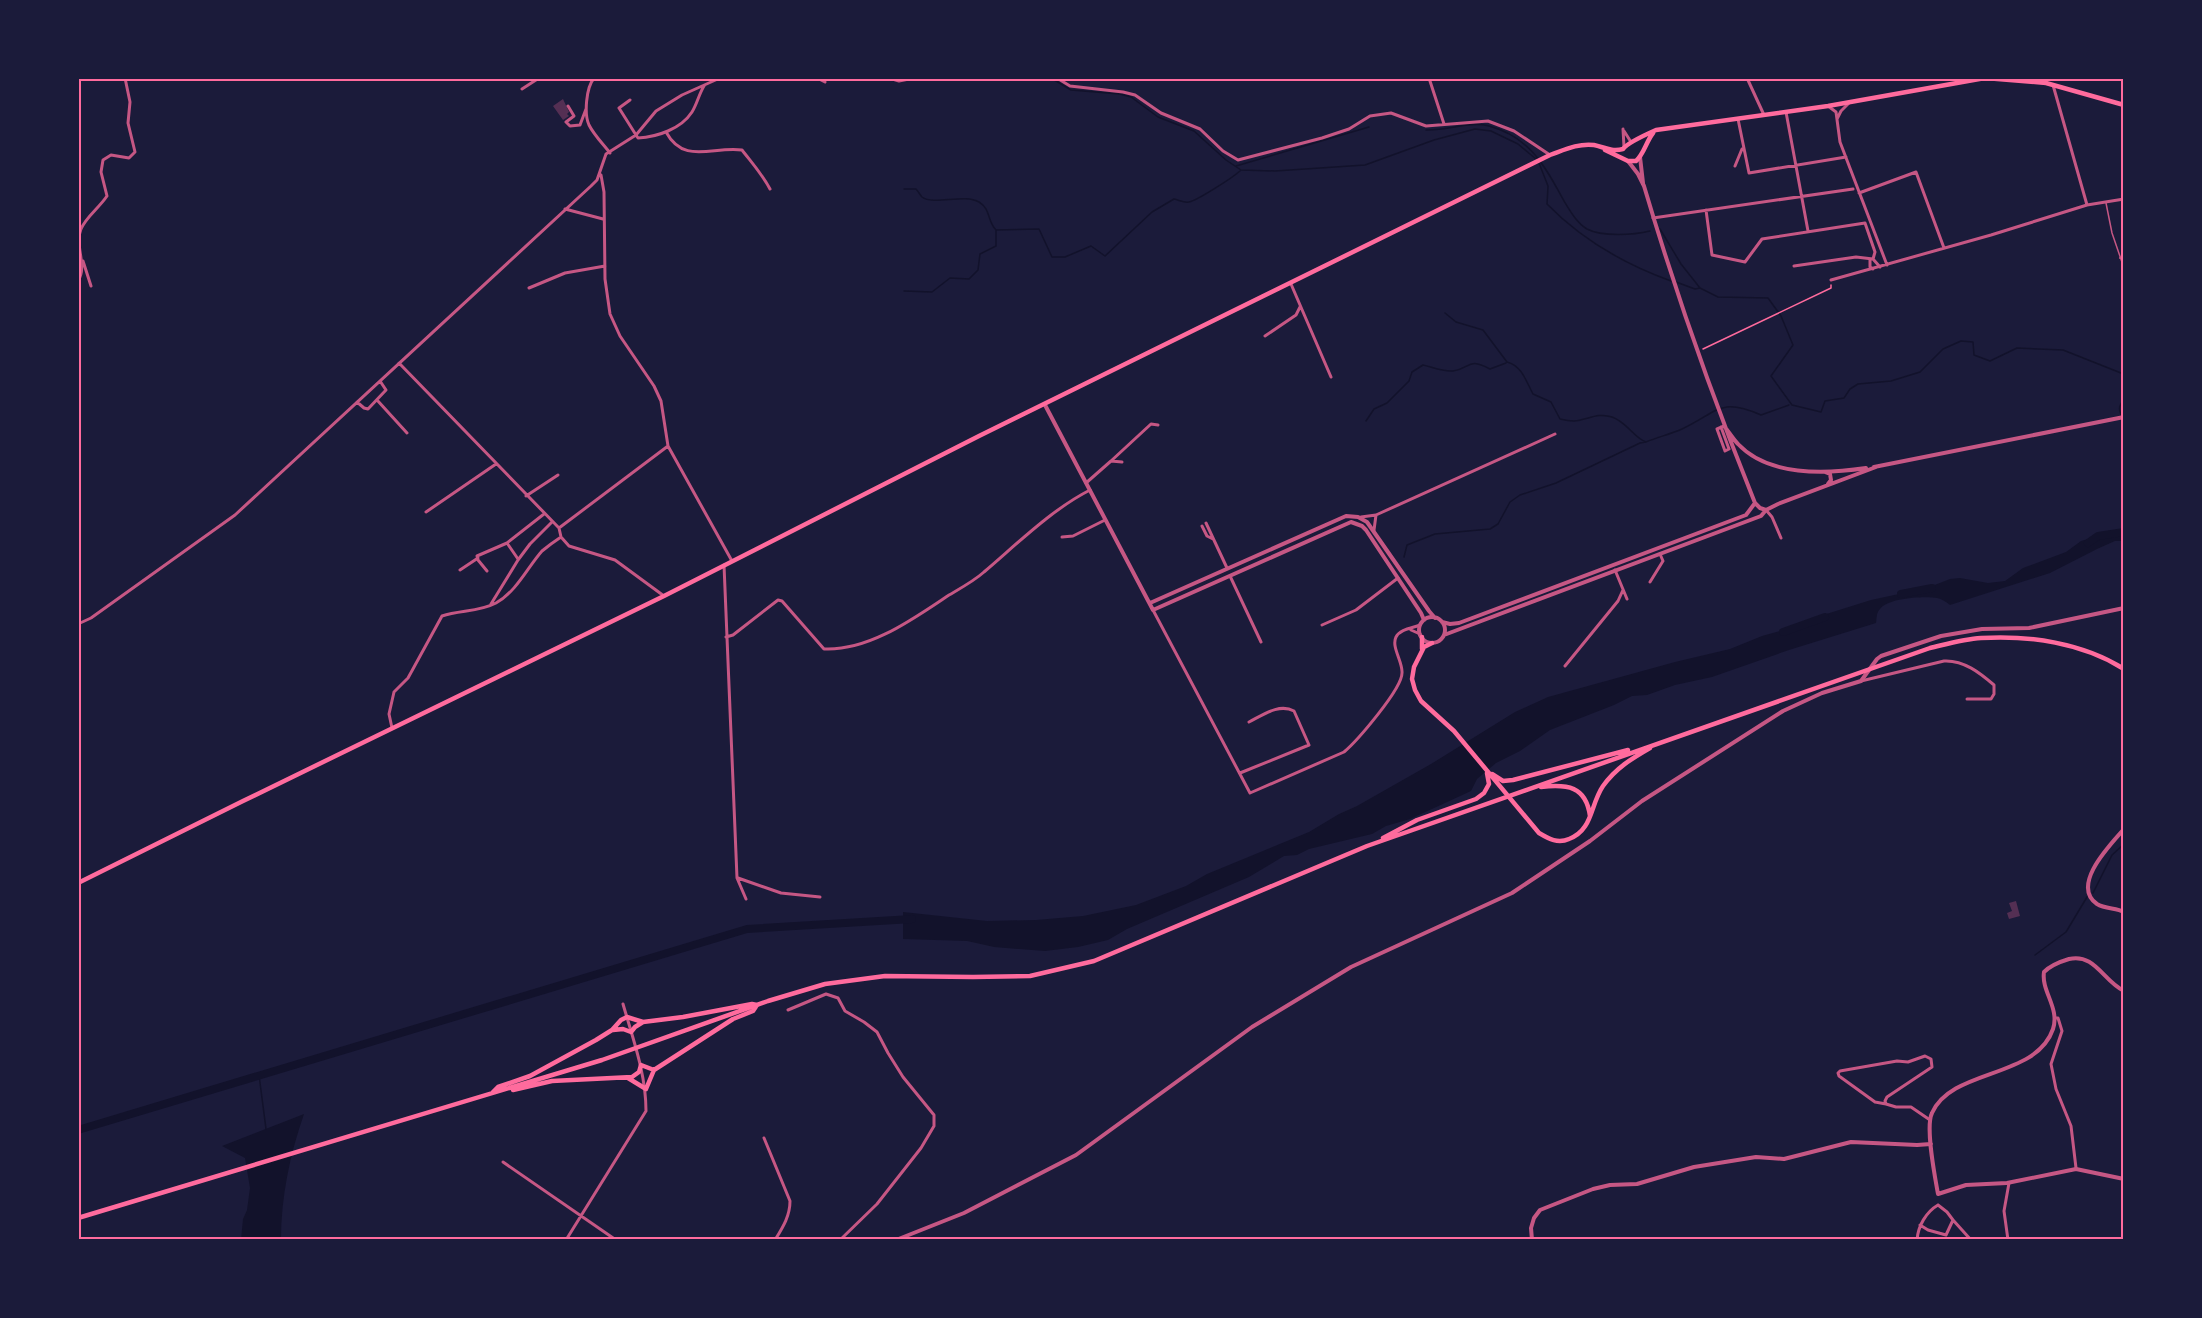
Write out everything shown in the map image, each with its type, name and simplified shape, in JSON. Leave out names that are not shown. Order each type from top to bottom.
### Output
[{"type":"main road","points":[[1603,148],[1623,148],[1656,130],[1849,103],[1974,78]]},
{"type":"main road","points":[[1963,80],[1985,78],[2033,81],[2124,105]]},
{"type":"main road","points":[[2027,78],[2033,81]]},
{"type":"main road","points":[[78,883],[664,596],[1548,156],[1583,145],[1596,145],[1627,160],[1636,161],[1646,142],[1656,130]]},
{"type":"main road","points":[[1632,142],[1639,145],[1641,154]]},
{"type":"main road","points":[[1623,148],[1623,155],[1627,160]]},
{"type":"main road","points":[[1421,636],[1421,652]]},
{"type":"main road","points":[[78,1218],[492,1094],[629,1051],[758,1005],[825,984],[885,976],[1030,976],[1063,969],[1117,952],[1367,846],[1902,657],[1939,646],[1979,638],[2005,638],[2061,644],[2091,653],[2124,669]]},
{"type":"main road","points":[[1432,643],[1424,647],[1414,667],[1412,679],[1421,701],[1454,731],[1539,833],[1551,840],[1565,841],[1578,836],[1586,828],[1601,789],[1612,775],[1624,763],[1663,741]]},
{"type":"main road","points":[[1486,770],[1503,781],[1649,746]]},
{"type":"main road","points":[[1367,846],[1417,820],[1484,794],[1489,780],[1486,770]]},
{"type":"main road","points":[[1533,789],[1562,786],[1575,789],[1584,797],[1590,818]]},
{"type":"main road","points":[[612,1030],[623,1029],[631,1032],[643,1022],[752,1004],[758,1005]]},
{"type":"main road","points":[[626,1077],[646,1089],[654,1070],[733,1019],[753,1011],[758,1005]]},
{"type":"main road","points":[[492,1094],[498,1087],[530,1076],[612,1030],[627,1017],[643,1022]]},
{"type":"main road","points":[[492,1094],[552,1081],[626,1077],[636,1075],[640,1065],[654,1070]]},
{"type":"street","points":[[78,280],[82,271],[79,236],[81,228],[107,196],[101,171],[103,160],[111,155],[129,158],[135,152],[128,123],[130,102],[125,78]]},
{"type":"street","points":[[142,78],[151,78]]},
{"type":"street","points":[[522,89],[539,78]]},
{"type":"street","points":[[594,78],[588,85],[588,124],[610,153]]},
{"type":"street","points":[[78,624],[91,618],[235,515],[597,180],[606,154],[636,135],[656,111],[682,95],[720,78]]},
{"type":"street","points":[[817,78],[825,82]]},
{"type":"street","points":[[889,78],[899,81],[914,78]]},
{"type":"street","points":[[1057,78],[1070,86],[1079,88],[1115,90],[1135,95],[1161,112],[1200,129],[1223,151],[1238,160],[1349,129],[1370,116],[1391,113],[1426,126],[1488,121],[1514,131],[1548,156]]},
{"type":"street","points":[[1429,78],[1444,124]]},
{"type":"street","points":[[1747,78],[1764,116]]},
{"type":"street","points":[[630,100],[620,108],[638,138],[642,138],[666,132],[692,112],[705,84]]},
{"type":"street","points":[[2053,85],[2087,205]]},
{"type":"street","points":[[1836,114],[1840,106],[1849,103]]},
{"type":"street","points":[[1837,121],[1841,111],[1849,103]]},
{"type":"street","points":[[568,106],[574,116],[566,122],[573,127],[582,122],[587,107]]},
{"type":"street","points":[[1828,106],[1836,114],[1839,137],[1887,265]]},
{"type":"street","points":[[1786,112],[1808,231]]},
{"type":"street","points":[[1738,119],[1748,172],[1846,157]]},
{"type":"street","points":[[1623,148],[1623,129],[1632,142]]},
{"type":"street","points":[[666,132],[677,147],[689,151],[742,150],[760,171],[770,189]]},
{"type":"street","points":[[1735,166],[1743,147]]},
{"type":"street","points":[[1641,154],[1644,186],[1653,218],[1673,284],[1720,415],[1723,426],[1729,449],[1725,451],[1716,429],[1723,426]]},
{"type":"street","points":[[1627,160],[1644,186]]},
{"type":"street","points":[[1859,193],[1916,171],[1944,248]]},
{"type":"street","points":[[600,173],[604,192],[605,266],[610,314],[620,336],[654,386],[661,401],[668,446],[732,561]]},
{"type":"street","points":[[1653,218],[1853,189]]},
{"type":"street","points":[[1831,280],[2087,205],[2124,199]]},
{"type":"street","points":[[565,209],[603,219]]},
{"type":"street","points":[[1706,210],[1712,255],[1744,262],[1762,239],[1865,223],[1875,252],[1869,264],[1873,269]]},
{"type":"street","points":[[81,257],[91,286]]},
{"type":"street","points":[[1794,266],[1856,257],[1871,259],[1880,267]]},
{"type":"street","points":[[529,288],[565,273],[605,266]]},
{"type":"street","points":[[1291,284],[1331,376]]},
{"type":"street","points":[[1265,336],[1296,315],[1300,305]]},
{"type":"street","points":[[399,363],[559,528],[561,537],[569,546],[615,560],[664,596]]},
{"type":"street","points":[[357,402],[366,409],[377,400],[386,390],[380,381]]},
{"type":"street","points":[[377,400],[406,433]]},
{"type":"street","points":[[1045,405],[1250,793],[1344,752],[1356,742],[1397,688],[1402,671],[1395,641],[1398,634],[1436,618]]},
{"type":"street","points":[[1723,426],[1738,445],[1770,464],[1823,471],[1876,466],[2124,417]]},
{"type":"street","points":[[1086,483],[1151,424],[1158,425]]},
{"type":"street","points":[[1723,426],[1755,502],[1772,517],[1781,538]]},
{"type":"street","points":[[1150,603],[1346,516],[1376,515],[1555,434]]},
{"type":"street","points":[[1734,449],[1738,445]]},
{"type":"street","points":[[559,528],[668,446]]},
{"type":"street","points":[[1111,461],[1122,462]]},
{"type":"street","points":[[426,512],[496,464]]},
{"type":"street","points":[[1409,630],[1432,643],[1444,635],[1761,516],[1766,510],[1876,466]]},
{"type":"street","points":[[1823,471],[1830,474],[1831,480],[1827,485]]},
{"type":"street","points":[[526,496],[558,475]]},
{"type":"street","points":[[726,637],[734,635],[778,600],[782,600],[824,650],[857,645],[879,637],[917,616],[984,572],[1071,500],[1090,490]]},
{"type":"street","points":[[1358,517],[1374,530],[1436,618],[1450,624],[1459,623],[1746,515],[1755,502]]},
{"type":"street","points":[[460,570],[478,558],[477,555],[482,552],[494,550],[507,543],[544,514]]},
{"type":"street","points":[[1374,530],[1376,515]]},
{"type":"street","points":[[1062,537],[1073,536],[1105,520]]},
{"type":"street","points":[[490,605],[518,560],[552,522]]},
{"type":"street","points":[[1153,610],[1351,522],[1366,530],[1421,613],[1421,636]]},
{"type":"street","points":[[1206,523],[1227,568]]},
{"type":"street","points":[[1202,526],[1207,536],[1213,539]]},
{"type":"street","points":[[392,728],[389,714],[394,692],[408,678],[442,616],[490,605],[507,595],[543,550],[561,537]]},
{"type":"street","points":[[507,543],[518,560]]},
{"type":"street","points":[[1650,582],[1663,561],[1660,554]]},
{"type":"street","points":[[478,558],[487,571]]},
{"type":"street","points":[[724,565],[738,878],[747,899]]},
{"type":"street","points":[[1615,570],[1627,600]]},
{"type":"street","points":[[1230,575],[1261,642]]},
{"type":"street","points":[[1322,625],[1356,610],[1398,578]]},
{"type":"street","points":[[1565,666],[1618,601],[1623,590]]},
{"type":"street","points":[[1861,681],[1877,659],[1941,636],[1982,629],[2029,628],[2124,608]]},
{"type":"street","points":[[1442,622],[1445,628],[1444,635]]},
{"type":"street","points":[[896,1240],[964,1213],[1076,1155],[1252,1028],[1351,968],[1512,893],[1590,841],[1642,801],[1783,711],[1822,693],[1944,661],[1958,662],[1974,669],[1994,685],[1994,694],[1991,699],[1967,699]]},
{"type":"street","points":[[1240,774],[1309,745],[1294,711],[1290,708],[1277,709],[1249,722]]},
{"type":"street","points":[[2124,829],[2098,861],[2088,887],[2097,904],[2124,912]]},
{"type":"street","points":[[738,878],[781,893],[820,897]]},
{"type":"street","points":[[2124,991],[2110,983],[2090,961],[2078,958],[2052,964],[2044,972],[2043,981],[2055,1018],[2053,1029],[2043,1045],[2026,1058],[1963,1085],[1949,1094],[1931,1114],[1930,1120],[1938,1194],[1966,1185],[2009,1182],[2076,1169],[2124,1179]]},
{"type":"street","points":[[788,1011],[826,994],[838,998],[845,1011],[877,1032],[898,1069],[934,1115],[934,1126],[931,1133],[903,1171],[877,1204],[840,1240]]},
{"type":"street","points":[[566,1240],[646,1111],[646,1089],[622,1004]]},
{"type":"street","points":[[2055,1018],[2058,1017],[2061,1031],[2051,1064],[2056,1089],[2071,1126],[2076,1169]]},
{"type":"street","points":[[1886,1104],[1887,1097],[1932,1067],[1931,1059],[1925,1056],[1908,1062],[1897,1061],[1838,1073],[1875,1102],[1896,1107],[1911,1107],[1930,1120]]},
{"type":"street","points":[[764,1138],[790,1201],[790,1211],[775,1240]]},
{"type":"street","points":[[1532,1240],[1531,1227],[1540,1210],[1550,1204],[1593,1189],[1610,1185],[1638,1184],[1694,1167],[1756,1157],[1784,1159],[1851,1142],[1931,1144]]},
{"type":"street","points":[[503,1162],[616,1240]]},
{"type":"street","points":[[2008,1240],[2004,1211],[2009,1182]]},
{"type":"street","points":[[1917,1240],[1920,1225],[1938,1205],[1971,1240]]},
{"type":"street","points":[[1920,1225],[1946,1235],[1953,1220]]},
{"type":"lane","points":[[2106,202],[2112,233],[2124,268]]},
{"type":"path","points":[[1697,352],[1832,288],[1831,280]]},
{"type":"shaded area","points":[[2124,534],[2124,541],[2115,541],[2050,573],[1950,605],[1941,599],[1931,597],[1890,602],[1884,605],[1877,614],[1876,623],[1712,677],[1675,685],[1647,695],[1632,696],[1550,730],[1520,751],[1496,763],[1477,779],[1471,791],[1372,834],[1309,849],[1297,855],[1284,856],[1249,877],[1127,929],[1108,940],[1045,951],[994,947],[967,941],[903,939],[903,912],[987,921],[1036,920],[1083,916],[1136,905],[1186,886],[1207,874],[1309,832],[1431,764],[1515,712],[1548,697],[1730,649],[1762,636],[1805,624],[1820,616],[1871,600],[1927,588],[1950,579],[1960,578],[1988,583],[2005,581],[2023,568],[2066,552],[2081,541]]},
{"type":"shaded area","points":[[304,1114],[287,1176],[281,1240],[241,1240],[250,1188],[245,1158],[222,1146]]},
{"type":"building","points":[[563,99],[569,116],[563,120],[553,106]]},
{"type":"building","points":[[2016,901],[2020,916],[2009,919],[2007,913],[2012,911],[2009,903]]},
{"type":"waterway","points":[[1051,78],[1071,90],[1131,97],[1158,117],[1194,131],[1226,160],[1241,170],[1275,171],[1365,165],[1434,140],[1475,129],[1491,131],[1518,144],[1536,159]]},
{"type":"waterway","points":[[1426,130],[1481,125],[1503,131],[1515,137],[1535,154],[1571,213],[1587,229],[1593,232],[1618,234],[1650,231]]},
{"type":"waterway","points":[[1236,166],[1369,127]]},
{"type":"waterway","points":[[1539,163],[1548,186],[1547,204],[1560,217],[1604,250],[1671,281]]},
{"type":"waterway","points":[[996,230],[1039,229],[1052,257],[1065,257],[1091,246],[1105,256],[1152,212],[1174,199],[1189,202],[1240,171]]},
{"type":"waterway","points":[[904,189],[916,189],[922,197],[927,199],[965,199],[979,202],[985,208],[996,230],[996,246],[980,254],[978,270],[969,279],[950,278],[932,292],[904,291]]},
{"type":"waterway","points":[[1660,229],[1681,264],[1700,288]]},
{"type":"waterway","points":[[1676,282],[1695,289],[1700,288],[1718,297],[1768,298],[1781,316],[1793,345],[1771,376],[1792,405],[1821,412],[1825,401],[1844,398],[1850,389],[1858,384],[1891,381],[1920,372],[1943,349],[1961,341],[1973,342],[1974,355],[1990,361],[2017,348],[2063,350],[2124,376]]},
{"type":"waterway","points":[[1445,313],[1456,322],[1483,330],[1507,362],[1520,370],[1533,394],[1551,402],[1560,419],[1574,421],[1597,416],[1612,417],[1622,422],[1646,442],[1682,429],[1719,409],[1736,407],[1761,415],[1789,405]]},
{"type":"waterway","points":[[1366,421],[1374,409],[1387,403],[1409,381],[1412,372],[1423,365],[1453,371],[1470,364],[1490,369],[1506,363]]},
{"type":"waterway","points":[[2124,399],[2120,409],[2124,419]]},
{"type":"waterway","points":[[1404,557],[1407,545],[1435,534],[1490,529],[1498,524],[1510,502],[1520,495],[1556,483],[1646,442]]},
{"type":"waterway","points":[[2088,543],[2098,536],[2124,532]]},
{"type":"waterway","points":[[1901,594],[1932,588]]},
{"type":"waterway","points":[[1783,632],[1825,617]]},
{"type":"waterway","points":[[2093,893],[2112,855],[2124,844]]},
{"type":"waterway","points":[[2035,955],[2066,932],[2087,897]]},
{"type":"waterway","points":[[78,1130],[747,929],[912,919]]},
{"type":"waterway","points":[[259,1075],[266,1129]]}]
